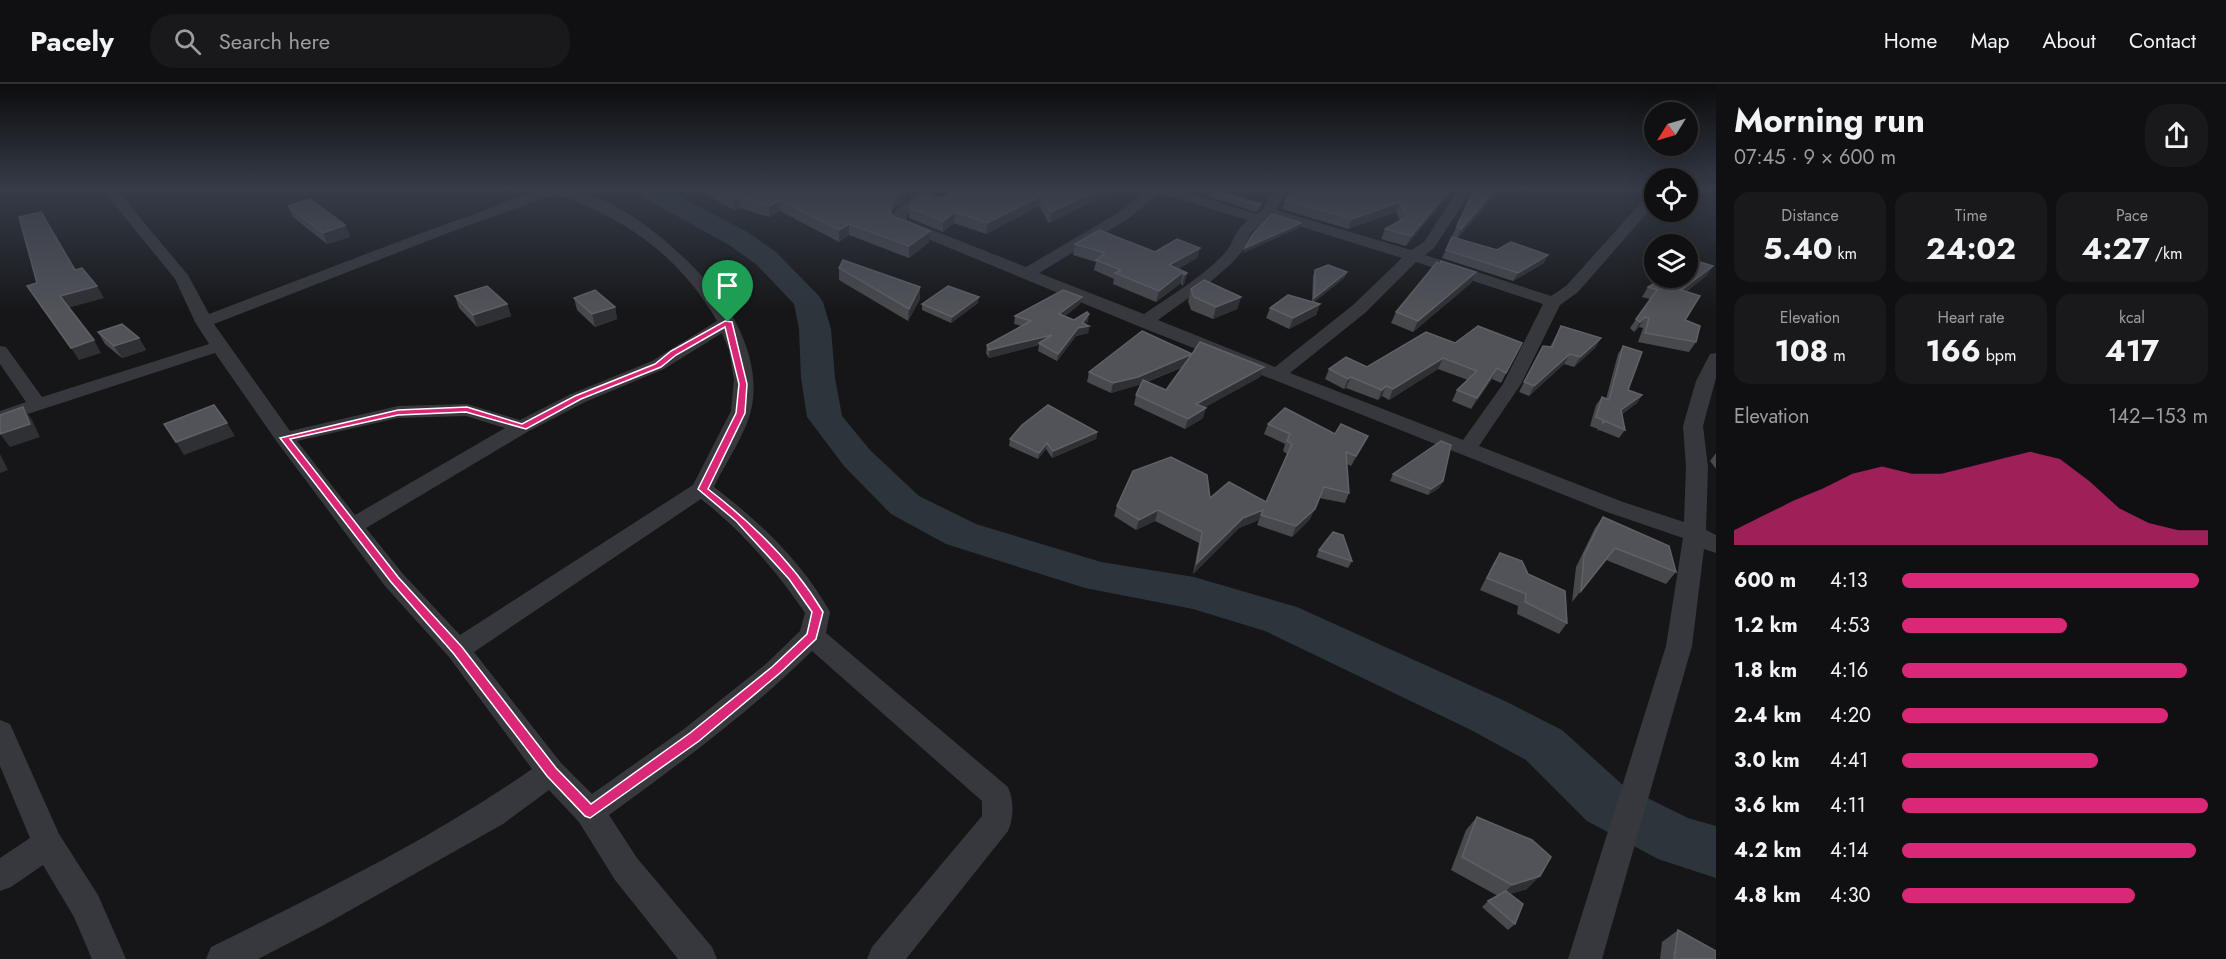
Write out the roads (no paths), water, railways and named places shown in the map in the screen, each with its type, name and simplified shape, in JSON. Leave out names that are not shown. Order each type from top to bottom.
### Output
[{"type":"street","points":[[143,230],[182,278],[204,321],[284,438],[394,580],[458,651],[551,772],[590,812],[626,870],[700,959]]},
{"type":"street","points":[[204,321],[443,230]]},
{"type":"street","points":[[458,651],[702,489],[741,413],[743,384],[728,322],[706,289],[673,254],[643,230]]},
{"type":"street","points":[[918,230],[1276,374],[1705,540]]},
{"type":"street","points":[[1026,274],[1100,230]]},
{"type":"street","points":[[1144,321],[1202,280],[1228,258],[1237,248],[1246,230]]},
{"type":"street","points":[[1318,230],[1413,256],[1553,302]]},
{"type":"street","points":[[1276,374],[1359,309],[1413,256],[1429,245],[1439,230]]},
{"type":"street","points":[[1467,449],[1512,384],[1553,302],[1572,289],[1625,230]]},
{"type":"street","points":[[353,526],[522,427],[578,398],[658,365],[674,353],[728,322]]},
{"type":"street","points":[[0,417],[220,346]]},
{"type":"street","points":[[0,351],[37,404]]},
{"type":"street","points":[[1585,959],[1679,646],[1705,540],[1693,426],[1705,381],[1716,358]]},
{"type":"street","points":[[284,438],[398,412],[467,410],[522,427]]},
{"type":"street","points":[[590,812],[694,737],[776,670],[812,636],[818,612],[793,576],[740,518],[702,489]]},
{"type":"street","points":[[812,636],[997,796],[997,821],[884,959]]},
{"type":"street","points":[[0,732],[48,844],[86,906],[109,959]]},
{"type":"street","points":[[223,959],[312,914],[492,814],[551,772]]},
{"type":"street","points":[[0,876],[48,844]]},
{"type":"waterway","points":[[722,230],[766,258],[808,302],[815,329],[818,378],[825,417],[857,458],[905,505],[961,534],[1100,577],[1194,593],[1281,619],[1489,716],[1544,745],[1606,804],[1678,841],[1716,852]]}]
